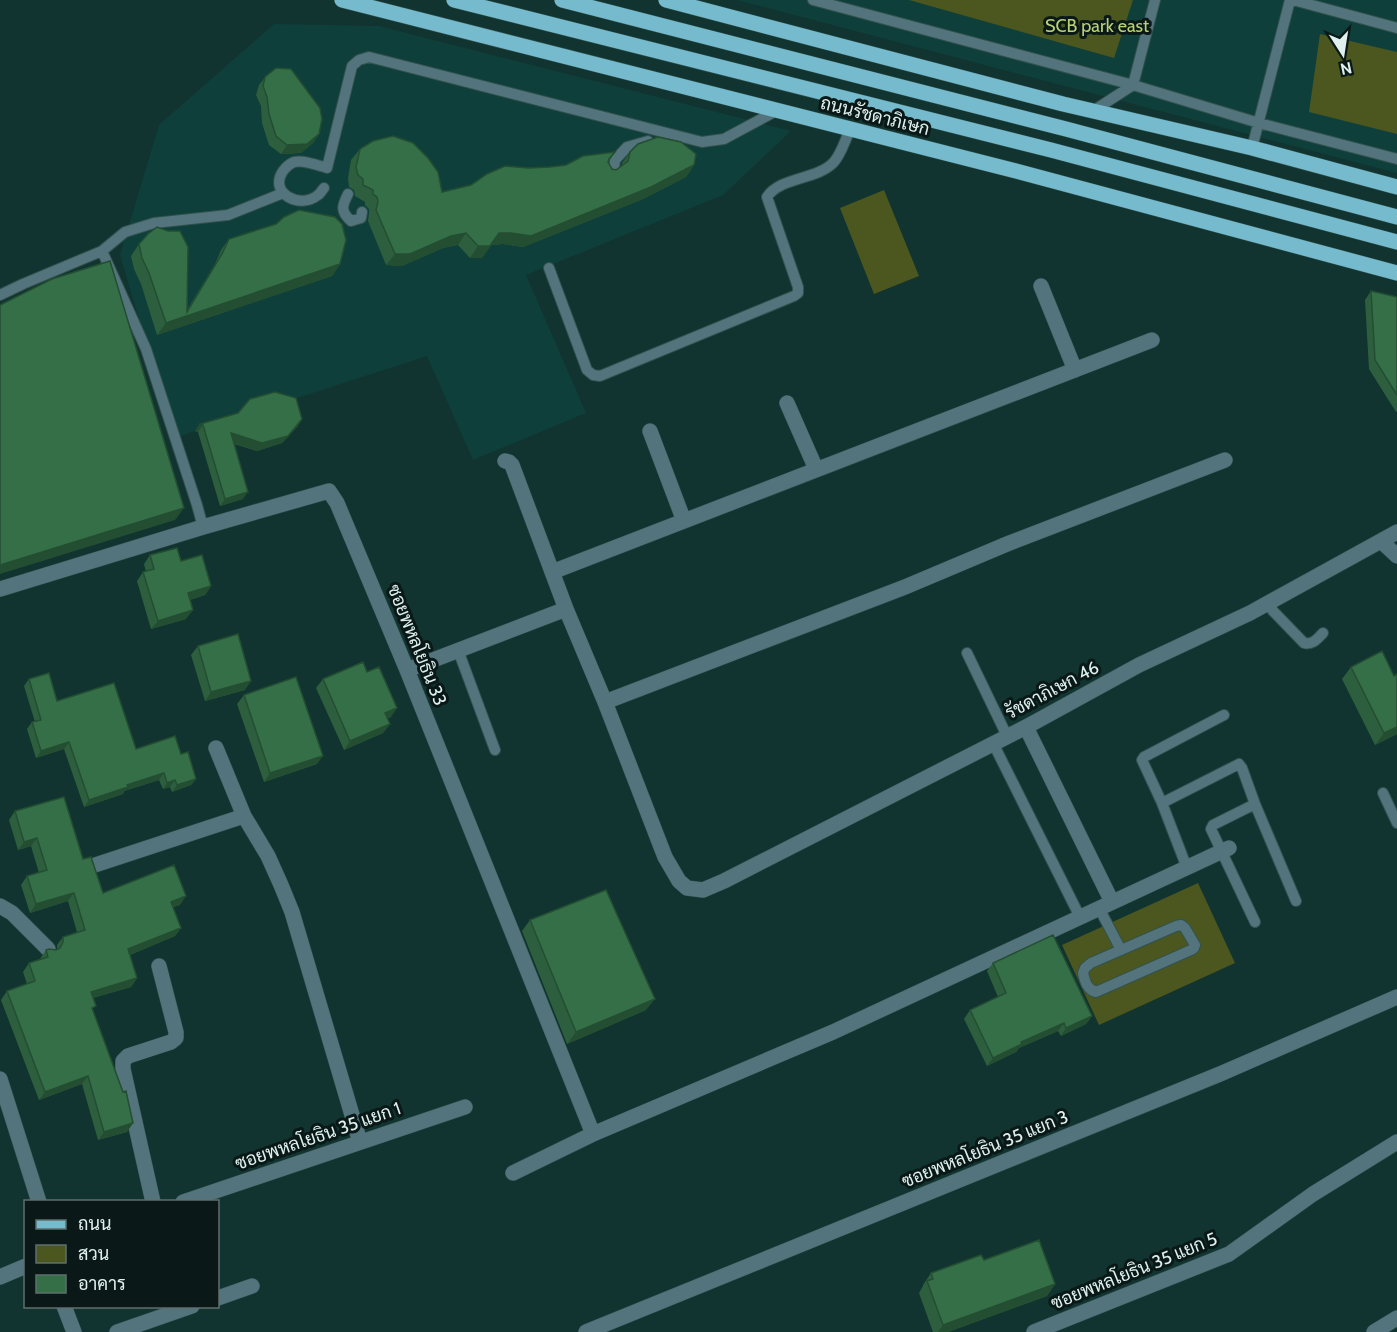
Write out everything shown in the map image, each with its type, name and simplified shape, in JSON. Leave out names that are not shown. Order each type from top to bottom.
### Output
[{"type":"main road","name":"ถนนรัชดาภิเษก","points":[[342,0],[1016,171],[1397,273]]},
{"type":"main road","name":"ถนนรัชดาภิเษก","points":[[454,0],[1051,150],[1397,242]]},
{"type":"main road","name":"ถนนรัชดาภิเษก","points":[[562,0],[1055,126],[1397,217]]},
{"type":"main road","points":[[666,0],[1063,104],[1252,148],[1397,187]]},
{"type":"street","points":[[1041,286],[1075,370]]},
{"type":"street","points":[[552,572],[1152,340]]},
{"type":"street","points":[[787,403],[816,470]]},
{"type":"street","points":[[650,431],[684,521]]},
{"type":"street","name":"รัชดาภิเษก 46","points":[[505,460],[512,465],[566,609],[665,857],[679,881],[687,888],[702,890],[724,881],[1026,727],[1139,665],[1268,603],[1397,532]]},
{"type":"street","points":[[605,702],[905,587],[1007,544],[1225,460]]},
{"type":"street","name":"ซอยพหลโยธิน 33","points":[[0,589],[329,491],[337,503],[407,670],[593,1134]]},
{"type":"street","points":[[1381,541],[1397,556]]},
{"type":"street","points":[[407,670],[566,609]]},
{"type":"street","points":[[1026,727],[1106,905]]},
{"type":"street","points":[[216,748],[244,816],[268,856],[292,912],[360,1142]]},
{"type":"street","points":[[95,865],[244,816]]},
{"type":"street","points":[[513,1173],[593,1134],[833,1032],[1226,850]]},
{"type":"street","points":[[0,906],[12,914],[48,950]]},
{"type":"street","points":[[153,1200],[123,1070],[123,1061],[128,1056],[171,1042],[176,1038],[159,966]]},
{"type":"street","name":"ซอยพหลโยธิน 35 แยก 3","points":[[586,1332],[1220,1074],[1397,997]]},
{"type":"street","points":[[0,1079],[38,1200]]},
{"type":"street","name":"ซอยพหลโยธิน 35 แยก 1","points":[[189,1200],[465,1107]]},
{"type":"street","name":"ซอยพหลโยธิน 35 แยก 5","points":[[1034,1332],[1229,1254],[1313,1194],[1397,1142]]},
{"type":"street","points":[[0,1277],[24,1267]]},
{"type":"street","points":[[219,1298],[252,1286]]},
{"type":"street","points":[[65,1308],[74,1332]]},
{"type":"street","points":[[117,1332],[186,1308]]},
{"type":"street","points":[[1374,1332],[1397,1318]]},
{"type":"lane","points":[[813,0],[1133,85],[1259,123],[1397,159]]},
{"type":"lane","points":[[1093,111],[1133,85],[1155,0]]},
{"type":"lane","points":[[1252,148],[1291,0],[1397,28]]},
{"type":"lane","points":[[324,188],[318,195],[301,201],[291,199],[283,193],[279,183],[284,168],[290,164],[303,162],[327,168],[352,66],[359,60],[369,57],[702,142],[724,139],[776,111]]},
{"type":"lane","points":[[549,268],[587,370],[593,375],[600,376],[794,296],[798,293],[798,287],[767,197],[775,188],[827,169],[835,161],[850,130]]},
{"type":"lane","points":[[607,174],[614,169],[615,160],[627,147],[649,141],[675,146]]},
{"type":"lane","points":[[0,295],[102,251],[125,232],[154,223],[228,215],[283,193]]},
{"type":"lane","points":[[348,194],[342,206],[348,218],[351,221],[361,218],[362,212]]},
{"type":"lane","points":[[102,251],[146,350],[203,527]]},
{"type":"lane","points":[[1268,603],[1304,644],[1315,642],[1323,633]]},
{"type":"lane","points":[[458,650],[495,750]]},
{"type":"lane","points":[[967,653],[1000,739],[1080,917]]},
{"type":"lane","points":[[1187,868],[1162,803],[1142,760],[1224,715]]},
{"type":"lane","points":[[1162,803],[1239,764],[1296,901]]},
{"type":"lane","points":[[1383,793],[1397,823]]},
{"type":"lane","points":[[1255,804],[1213,825],[1211,829],[1226,850],[1255,922]]},
{"type":"lane","points":[[1106,905],[1121,950]]},
{"type":"lane","points":[[1181,925],[1195,945],[1191,950],[1096,992],[1091,991],[1083,973],[1085,968],[1121,950],[1181,925]]},
{"type":"shaded area","points":[[737,0],[1397,0],[1397,173]]},
{"type":"shaded area","points":[[274,24],[379,26],[791,131],[723,195],[526,275],[586,413],[473,460],[427,356],[177,437],[120,255],[159,125]]},
{"type":"green space","name":"SCB park east","points":[[909,0],[1133,0],[1114,58]]},
{"type":"green space","points":[[1320,34],[1397,52],[1397,134],[1309,112]]},
{"type":"green space","points":[[884,190],[919,276],[874,294],[840,208]]},
{"type":"green space","points":[[1198,883],[1235,963],[1099,1025],[1062,945]]},
{"type":"building","points":[[276,68],[291,69],[320,108],[322,119],[319,134],[307,144],[287,145],[276,136],[263,86],[265,77]]},
{"type":"building","points":[[393,136],[413,143],[428,158],[438,172],[442,192],[471,185],[505,166],[528,168],[566,165],[583,156],[615,152],[608,162],[612,169],[616,170],[628,161],[630,152],[638,144],[658,137],[681,142],[696,154],[694,165],[651,187],[531,236],[499,233],[490,246],[478,246],[466,233],[451,236],[410,254],[395,254],[376,210],[377,197],[373,194],[373,190],[363,185],[363,179],[358,175],[356,167],[360,149],[373,141]]},
{"type":"building","points":[[299,210],[335,217],[342,224],[346,240],[340,264],[166,323],[139,244],[148,234],[157,227],[168,231],[180,231],[188,247],[187,312],[229,239],[276,224],[284,217]]},
{"type":"building","points":[[110,261],[184,508],[0,565],[0,305],[52,279]]},
{"type":"building","points":[[1371,291],[1397,297],[1397,395],[1375,360]]},
{"type":"building","points":[[275,392],[296,398],[302,419],[288,436],[262,443],[231,433],[248,492],[225,499],[203,425],[200,424],[238,413],[250,399]]},
{"type":"building","points":[[177,548],[181,561],[202,555],[211,586],[188,593],[193,610],[158,621],[143,572],[154,569],[150,555]]},
{"type":"building","points":[[238,634],[251,681],[211,692],[198,646]]},
{"type":"building","points":[[1382,651],[1394,676],[1397,674],[1397,727],[1384,733],[1351,667]]},
{"type":"building","points":[[363,662],[367,672],[379,667],[397,708],[385,713],[390,724],[350,741],[323,679]]},
{"type":"building","points":[[49,673],[57,701],[114,683],[136,749],[175,736],[181,754],[188,752],[196,779],[177,785],[175,780],[167,783],[164,773],[89,800],[69,742],[41,751],[32,722],[41,720],[29,679]]},
{"type":"building","points":[[296,677],[323,756],[270,773],[244,695]]},
{"type":"building","points":[[64,797],[83,859],[91,857],[103,893],[174,865],[186,896],[171,902],[181,928],[128,949],[137,978],[91,992],[96,1006],[92,1008],[123,1092],[126,1091],[133,1123],[104,1132],[88,1076],[45,1092],[7,991],[35,981],[29,963],[48,957],[46,950],[60,948],[63,937],[85,930],[74,893],[36,904],[27,876],[47,870],[37,838],[24,842],[15,811]]},
{"type":"building","points":[[606,890],[655,999],[576,1032],[530,920]]},
{"type":"building","points":[[1053,935],[1092,1016],[1066,1028],[1064,1023],[1021,1042],[1022,1044],[993,1058],[970,1010],[1006,993],[993,963]]},
{"type":"building","points":[[1039,1240],[1055,1284],[943,1325],[927,1281],[933,1279],[931,1273],[981,1255],[984,1260]]}]
